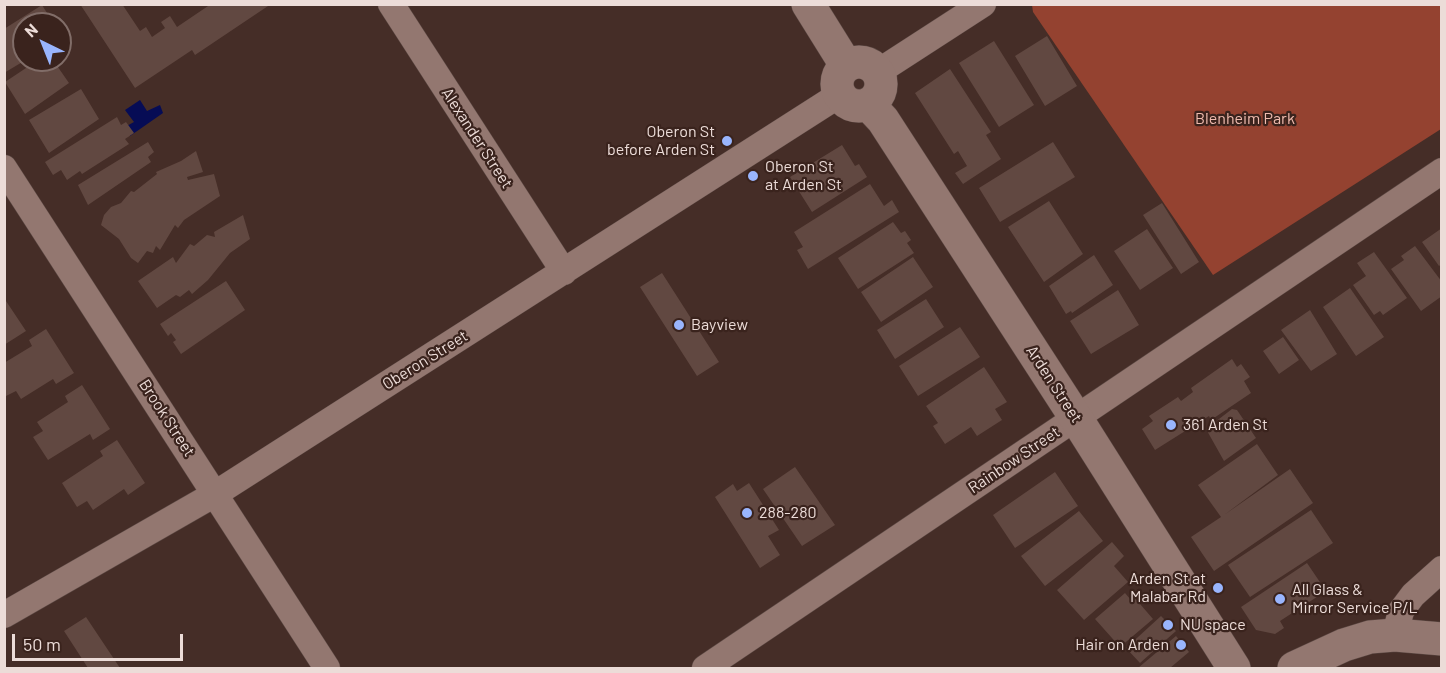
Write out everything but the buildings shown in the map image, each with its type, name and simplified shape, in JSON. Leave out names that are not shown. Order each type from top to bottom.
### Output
[{"type":"main road","name":"Arden Street","points":[[808,4],[851,88],[883,120],[1076,418],[1234,669]]},
{"type":"main road","points":[[851,88],[862,62],[878,72]]},
{"type":"main road","points":[[1294,669],[1344,645],[1370,637],[1395,634],[1442,639]]},
{"type":"main road","points":[[1245,669],[1257,669]]},
{"type":"street","name":"Alexander Street","points":[[391,4],[564,272]]},
{"type":"street","points":[[878,72],[984,4]]},
{"type":"street","name":"Oberon Street","points":[[4,615],[215,494],[851,88]]},
{"type":"street","name":"Brook Street","points":[[4,168],[327,669]]},
{"type":"street","name":"Rainbow Street","points":[[705,669],[1442,171]]},
{"type":"street","points":[[1395,634],[1401,611],[1413,595],[1442,569]]},
{"type":"green space","name":"Blenheim Park","points":[[1032,5],[1441,5],[1441,129],[1213,275],[1033,12]]},
{"type":"shaded area","points":[[140,100],[147,111],[160,105],[163,113],[130,136],[125,127],[134,122],[125,110]]},
{"type":"place","name":"Oberon St before Arden St","points":[[727,141]]},
{"type":"place","name":"Oberon St at Arden St","points":[[753,176]]},
{"type":"place","name":"Bayview","points":[[679,325]]},
{"type":"place","name":"361 Arden St","points":[[1171,425]]},
{"type":"place","name":"288-280","points":[[747,513]]},
{"type":"place","name":"Arden St at Malabar Rd","points":[[1218,588]]},
{"type":"place","name":"All Glass & Mirror Service P/L","points":[[1280,599]]},
{"type":"place","name":"NU space","points":[[1168,625]]},
{"type":"place","name":"Hair on Arden","points":[[1181,645]]}]
